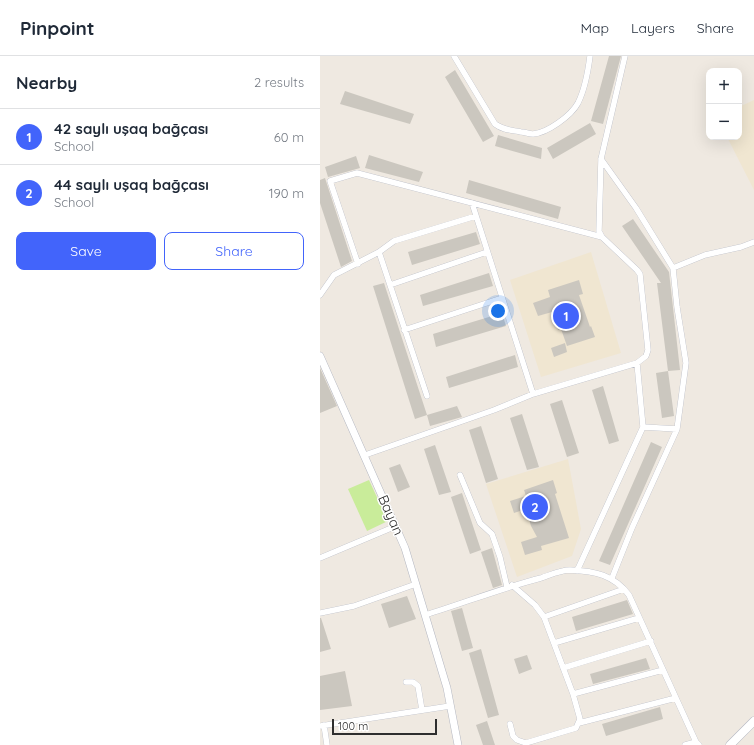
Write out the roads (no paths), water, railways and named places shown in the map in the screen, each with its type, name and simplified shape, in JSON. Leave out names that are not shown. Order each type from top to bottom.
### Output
[{"type":"main road","points":[[730,745],[754,721]]},
{"type":"street","points":[[454,56],[495,124],[507,130],[533,134],[559,123],[573,110],[578,103],[587,78],[590,56]]},
{"type":"street","points":[[365,455],[494,410],[533,394],[637,363],[646,356],[648,350],[640,274],[602,237],[599,230],[601,159],[625,56]]},
{"type":"street","points":[[601,159],[636,208],[673,268],[677,307],[686,363],[678,429],[632,528],[612,578]]},
{"type":"street","points":[[358,264],[330,181],[357,173],[602,237]]},
{"type":"street","points":[[472,203],[533,394]]},
{"type":"street","points":[[320,295],[334,275],[358,264],[394,241],[476,216]]},
{"type":"street","points":[[673,268],[705,255],[741,247],[754,242]]},
{"type":"street","points":[[379,252],[427,396]]},
{"type":"street","points":[[390,285],[487,252]]},
{"type":"street","points":[[404,330],[502,298]]},
{"type":"street","name":"Bayan","points":[[320,356],[405,548],[447,688],[458,745]]},
{"type":"street","points":[[577,571],[643,427],[637,363]]},
{"type":"street","points":[[643,427],[678,429]]},
{"type":"street","points":[[460,475],[480,523],[492,534],[510,586],[535,605],[544,617],[580,719],[576,728],[526,743],[517,740],[513,736],[510,724]]},
{"type":"street","points":[[320,558],[396,526]]},
{"type":"street","points":[[425,615],[510,586],[569,570],[595,572],[612,578],[629,595],[698,744],[685,745]]},
{"type":"street","points":[[320,613],[354,606],[416,584]]},
{"type":"street","points":[[544,617],[624,589]]},
{"type":"street","points":[[554,643],[640,618]]},
{"type":"street","points":[[563,668],[651,641]]},
{"type":"street","points":[[572,694],[663,670]]},
{"type":"street","points":[[406,682],[413,682],[418,686],[422,710]]},
{"type":"street","points":[[579,723],[676,698]]},
{"type":"street","points":[[327,745],[322,725],[450,706]]},
{"type":"place","name":"42 saylı uşaq bağçası","points":[[566,316]]},
{"type":"place","name":"44 saylı uşaq bağçası","points":[[535,507]]}]
